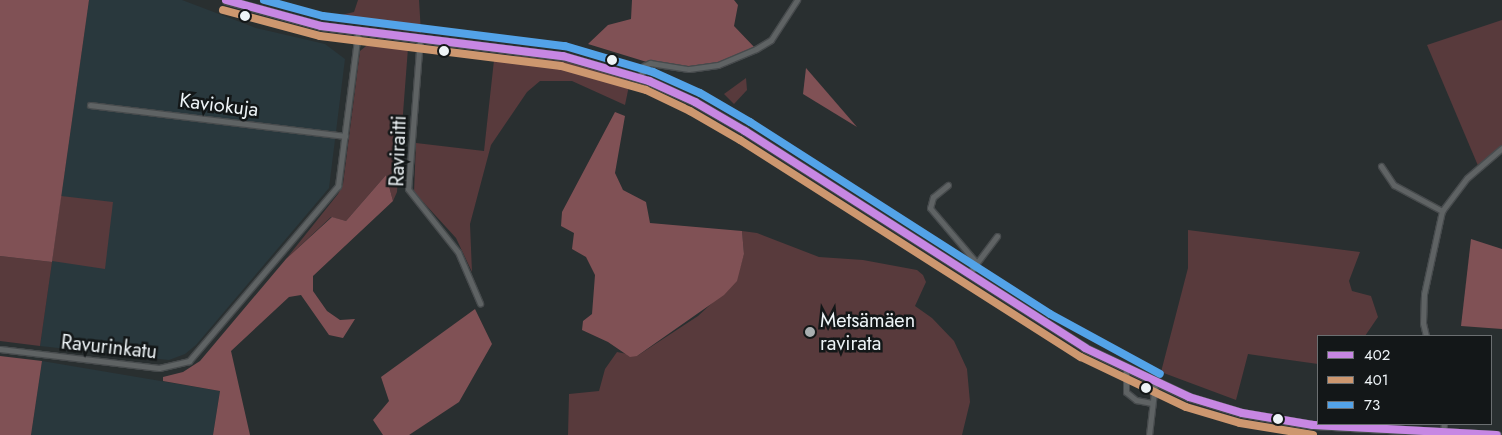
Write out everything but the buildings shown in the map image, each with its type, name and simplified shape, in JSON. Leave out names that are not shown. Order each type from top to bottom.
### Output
[{"type":"main road","points":[[226,0],[278,17],[358,32],[563,56],[640,78],[695,102],[745,131],[970,274],[1126,370],[1189,397],[1282,421],[1317,423]]},
{"type":"main road","points":[[1375,425],[1444,428],[1497,435]]},
{"type":"street","points":[[640,78],[644,66],[650,62],[698,68],[718,65],[756,49],[771,40],[797,0]]},
{"type":"street","name":"Ravurinkatu","points":[[0,349],[158,368],[189,361],[332,197],[340,179],[358,32]]},
{"type":"street","name":"Raviraitti","points":[[420,38],[408,189],[454,245],[480,303]]},
{"type":"street","name":"Kaviokuja","points":[[90,105],[346,136]]},
{"type":"street","points":[[1426,335],[1423,323],[1424,294],[1442,211],[1467,178],[1502,148]]},
{"type":"street","points":[[1381,166],[1394,185],[1442,211]]},
{"type":"street","points":[[948,185],[933,197],[930,208],[975,264]]},
{"type":"street","points":[[970,274],[975,264],[997,236]]},
{"type":"street","points":[[1126,370],[1126,392],[1136,400],[1152,403]]},
{"type":"street","points":[[1149,435],[1155,383]]},
{"type":"shaded area","points":[[0,0],[89,0],[52,262],[0,256]]},
{"type":"shaded area","points":[[89,0],[182,0],[256,28],[325,44],[345,59],[329,188],[196,345],[185,354],[169,360],[40,346]]},
{"type":"shaded area","points":[[358,0],[419,0],[421,33],[350,23],[341,15],[354,12]]},
{"type":"shaded area","points":[[632,0],[734,0],[738,5],[734,26],[756,49],[718,65],[689,69],[650,63],[588,44],[608,25],[631,19]]},
{"type":"shaded area","points":[[1502,20],[1502,146],[1479,168],[1427,45]]},
{"type":"shaded area","points":[[371,42],[403,44],[408,48],[397,192],[393,201],[386,175],[346,221],[331,217],[286,259],[338,194],[343,184],[360,51]]},
{"type":"shaded area","points":[[520,56],[581,64],[630,81],[625,105],[572,81],[540,81],[527,92],[491,145],[470,224],[472,272],[456,238],[414,192],[416,143],[484,151],[494,60]]},
{"type":"shaded area","points":[[806,68],[857,127],[803,94]]},
{"type":"shaded area","points":[[746,78],[747,90],[734,104],[724,94]]},
{"type":"shaded area","points":[[615,112],[625,116],[615,173],[623,190],[646,202],[650,223],[742,231],[744,254],[737,281],[724,295],[637,356],[630,357],[608,342],[582,330],[583,321],[592,314],[595,275],[586,257],[572,249],[574,233],[561,226],[562,212]]},
{"type":"shaded area","points":[[386,175],[393,201],[313,276],[313,291],[327,311],[340,320],[355,319],[343,338],[329,335],[301,295],[289,297],[231,351],[250,435],[213,435],[220,391],[163,381],[163,377],[183,372],[200,361],[286,259],[332,217],[346,221]]},
{"type":"shaded area","points":[[61,196],[113,202],[105,269],[52,261]]},
{"type":"shaded area","points":[[1188,230],[1360,252],[1349,281],[1352,291],[1371,296],[1378,317],[1366,335],[1317,335],[1317,364],[1248,354],[1236,400],[1161,372],[1188,268]]},
{"type":"shaded area","name":"Metsämäen ravirata","points":[[742,231],[757,233],[819,257],[863,260],[917,270],[923,275],[926,282],[915,306],[932,318],[954,341],[967,369],[970,402],[962,435],[568,435],[569,394],[599,391],[605,369],[617,352],[637,356],[698,316],[736,281],[744,254]]},
{"type":"shaded area","points":[[1471,239],[1502,249],[1502,329],[1461,326]]},
{"type":"shaded area","points":[[0,256],[52,262],[40,346],[0,341]]},
{"type":"shaded area","points":[[475,309],[492,344],[459,402],[409,435],[383,435],[373,420],[389,401],[381,377]]},
{"type":"shaded area","points":[[0,356],[42,361],[31,435],[0,435]]},
{"type":"shaded area","points":[[42,361],[220,391],[213,435],[31,435]]},
{"type":"transit line","name":"402","points":[[226,0],[321,26],[563,56],[649,81],[695,102],[745,131],[1085,348],[1189,397],[1242,413],[1313,425],[1497,435]]},
{"type":"transit line","name":"73","points":[[264,0],[323,16],[565,46],[653,72],[700,93],[750,122],[1050,314],[1160,374]]},
{"type":"transit line","name":"401","points":[[223,10],[320,36],[561,66],[646,90],[690,111],[740,140],[1081,357],[1186,407],[1240,423],[1313,435]]},
{"type":"place","name":"Metsämäen ravirata","points":[[810,332]]}]
